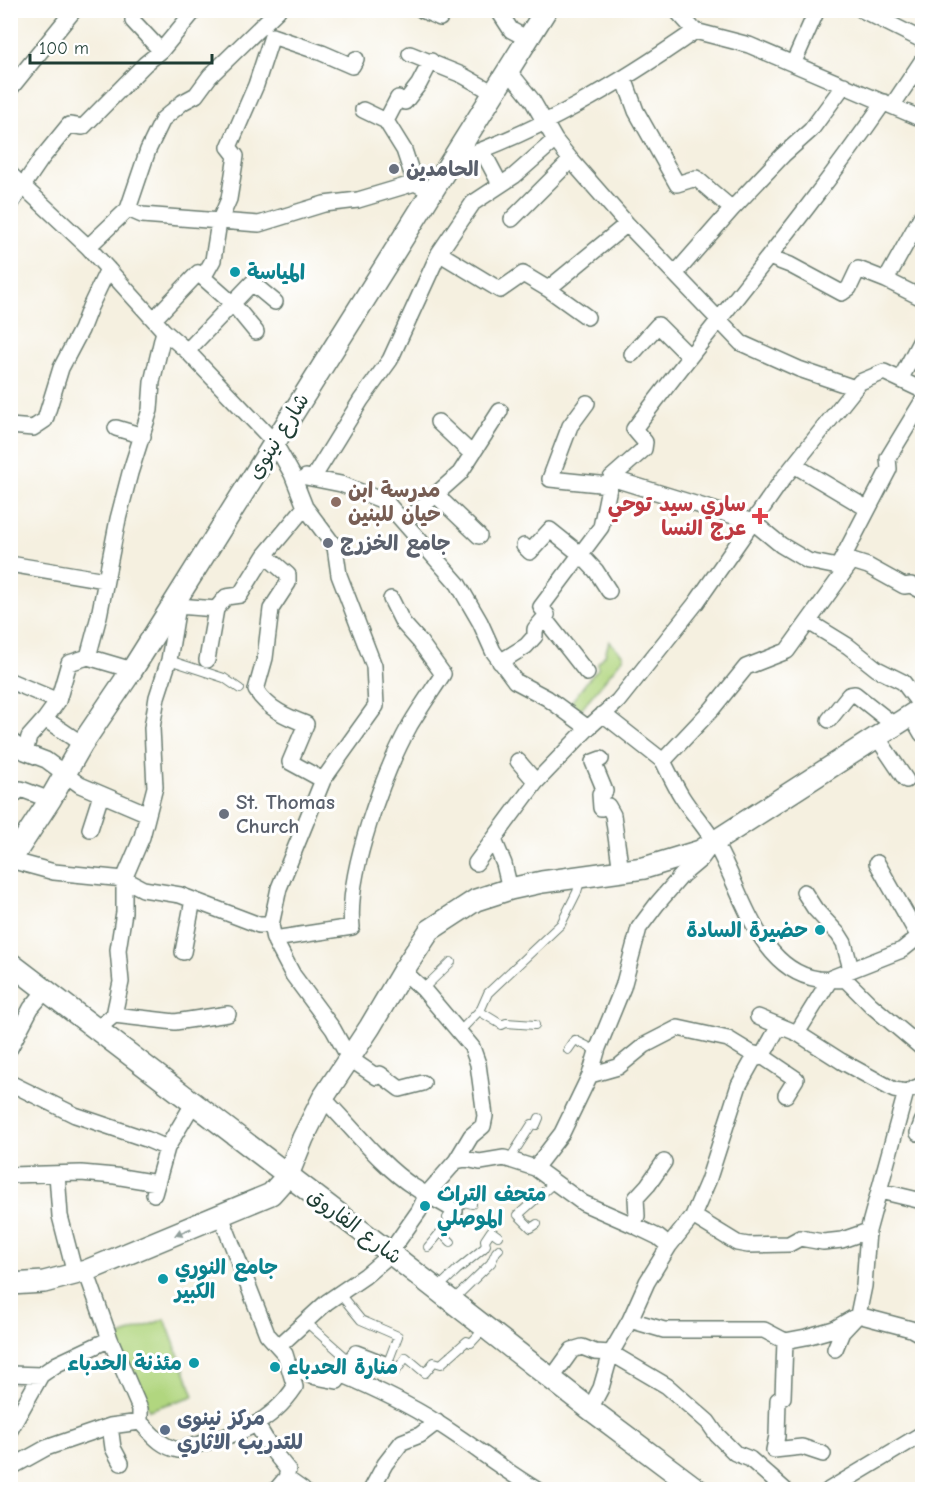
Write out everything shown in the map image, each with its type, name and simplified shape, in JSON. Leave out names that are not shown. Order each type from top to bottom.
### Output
[{"type":"main road","name":"شارع نينوى","points":[[11,861],[82,744],[176,603],[424,187],[452,161],[546,10]]},
{"type":"main road","points":[[10,1284],[44,1281],[81,1272],[271,1194],[288,1175],[323,1098],[430,930],[476,900],[510,889],[644,868],[700,852],[905,718]]},
{"type":"main road","name":"شارع الفاروق","points":[[10,963],[698,1490]]},
{"type":"street","points":[[10,88],[74,10]]},
{"type":"street","points":[[133,10],[133,21],[161,51]]},
{"type":"street","points":[[10,205],[42,158],[69,125],[83,127],[145,64],[161,51],[195,10]]},
{"type":"street","points":[[88,247],[128,209],[148,150],[163,119],[196,94],[210,76],[278,10]]},
{"type":"street","points":[[422,10],[440,18]]},
{"type":"street","points":[[498,10],[511,30],[528,39]]},
{"type":"street","points":[[676,10],[695,31],[749,45],[922,119]]},
{"type":"street","points":[[793,64],[817,10]]},
{"type":"street","points":[[862,10],[922,40]]},
{"type":"street","points":[[452,161],[545,123],[642,68],[695,31]]},
{"type":"street","points":[[198,273],[204,276],[213,260],[219,222],[229,199],[236,163],[236,156],[229,147],[256,85],[272,36],[352,66],[356,59]]},
{"type":"street","points":[[410,54],[462,75],[494,93]]},
{"type":"street","points":[[386,122],[398,98],[405,102],[410,97],[431,61]]},
{"type":"street","points":[[500,662],[526,646],[535,636],[535,629],[547,615],[541,607],[601,527],[610,482],[644,449],[645,442],[634,429],[922,61]]},
{"type":"street","points":[[508,70],[532,100],[555,140],[571,160],[627,224],[741,343],[800,369],[855,388]]},
{"type":"street","points":[[624,78],[636,111],[677,184],[696,178],[732,209]]},
{"type":"street","points":[[675,274],[732,209],[811,130],[843,85]]},
{"type":"street","points":[[128,209],[142,215],[259,224],[324,204],[424,187],[386,122],[363,110]]},
{"type":"street","points":[[313,478],[361,400],[390,360],[439,253],[473,203],[514,176],[555,140]]},
{"type":"street","points":[[482,150],[500,184]]},
{"type":"street","points":[[512,219],[571,160]]},
{"type":"street","points":[[10,174],[88,247],[164,331],[187,351],[274,442],[292,474],[305,507],[336,547],[339,575],[374,666],[376,705],[323,780],[279,888],[273,932],[298,984],[333,1029],[349,1058],[377,1077],[380,1074],[400,1089],[423,1083]]},
{"type":"street","points":[[886,280],[922,215]]},
{"type":"street","points":[[548,289],[627,224]]},
{"type":"street","points":[[439,253],[500,290],[523,274],[586,317]]},
{"type":"street","points":[[769,257],[790,265],[842,293],[849,288],[858,269],[922,298]]},
{"type":"street","points":[[10,426],[33,428],[45,420],[61,368],[108,269]]},
{"type":"street","points":[[198,273],[233,304],[256,332]]},
{"type":"street","points":[[154,319],[198,273]]},
{"type":"street","points":[[187,351],[252,283],[275,302]]},
{"type":"street","points":[[632,354],[658,325],[689,356]]},
{"type":"street","points":[[88,657],[127,484],[150,410],[152,382],[164,331]]},
{"type":"street","points":[[901,378],[922,338]]},
{"type":"street","points":[[476,863],[536,782],[588,728],[618,701],[696,603],[794,465],[860,382],[884,372],[901,378],[922,390]]},
{"type":"street","points":[[663,761],[712,709],[746,667],[787,651],[809,622],[845,564],[868,509],[889,469],[888,458],[922,402]]},
{"type":"street","points":[[587,403],[570,426],[550,479],[610,482],[753,522],[781,545],[808,561],[868,566],[904,586],[911,585],[922,591]]},
{"type":"street","points":[[405,522],[460,473],[500,411]]},
{"type":"street","points":[[438,422],[472,454]]},
{"type":"street","points":[[116,428],[143,436]]},
{"type":"street","points":[[794,465],[868,509]]},
{"type":"street","points":[[292,474],[341,484],[386,502],[458,584],[500,662],[515,681],[547,698],[588,728]]},
{"type":"street","points":[[436,495],[479,536]]},
{"type":"street","points":[[207,660],[216,609],[226,597],[240,595],[266,555],[305,507]]},
{"type":"street","points":[[524,546],[530,552],[550,530],[580,554],[596,571],[609,591]]},
{"type":"street","points":[[266,555],[288,575],[288,583],[271,609],[265,658],[256,690],[269,705],[285,716],[306,724],[290,762],[323,780]]},
{"type":"street","points":[[10,564],[105,580]]},
{"type":"street","points":[[11,861],[54,872],[124,879],[143,889],[180,895],[273,932],[352,927],[353,891],[370,820],[410,725],[443,674],[403,623],[391,598]]},
{"type":"street","points":[[96,1030],[114,1015],[121,982],[118,950],[124,912],[124,879],[142,837],[155,787],[153,728],[157,697],[169,660],[176,603],[216,609]]},
{"type":"street","points":[[544,618],[587,673]]},
{"type":"street","points":[[809,622],[848,646],[877,669],[903,682],[906,780]]},
{"type":"street","points":[[25,752],[29,737],[58,700],[69,663],[88,657],[132,670]]},
{"type":"street","points":[[10,681],[58,700]]},
{"type":"street","points":[[829,720],[849,695],[855,694],[905,718],[922,734]]},
{"type":"street","points":[[603,714],[663,761],[682,797],[714,841],[758,934],[781,960],[792,968],[818,979],[846,980],[871,1005],[922,1048]]},
{"type":"street","points":[[45,719],[82,744]]},
{"type":"street","points":[[10,740],[25,752],[46,760],[80,785],[148,814]]},
{"type":"street","points":[[601,759],[593,762],[605,791],[600,794],[601,808],[608,806],[613,815],[621,872]]},
{"type":"street","points":[[518,761],[536,782]]},
{"type":"street","points":[[10,798],[21,789],[50,800]]},
{"type":"street","points":[[90,829],[101,795]]},
{"type":"street","points":[[494,840],[504,864],[510,889]]},
{"type":"street","points":[[535,1168],[562,1133],[590,1075],[597,1051],[623,987],[639,928],[681,875],[701,859],[714,841]]},
{"type":"street","points":[[797,1033],[831,978],[902,950],[921,936],[877,864]]},
{"type":"street","points":[[804,892],[815,909],[844,943],[851,969]]},
{"type":"street","points":[[183,952],[193,900]]},
{"type":"street","points":[[279,1346],[327,1302],[365,1276],[390,1253],[428,1194],[456,1161],[471,1136],[483,1126],[485,1116],[478,1064],[472,1047],[423,989],[403,971]]},
{"type":"street","points":[[10,1048],[31,1008],[45,991]]},
{"type":"street","points":[[114,1015],[175,1022],[228,1014]]},
{"type":"street","points":[[758,1017],[797,1033],[840,1061],[894,1090],[906,1092],[922,1085]]},
{"type":"street","points":[[590,1409],[601,1389],[611,1353],[630,1320],[646,1282],[669,1246],[693,1216],[708,1181],[739,1085],[753,1060],[762,1056],[779,1026]]},
{"type":"street","points":[[590,1075],[618,1067],[645,1045],[678,1028],[728,1039],[751,1053],[762,1056],[796,1079],[786,1095]]},
{"type":"street","points":[[10,1083],[66,1111],[167,1148]]},
{"type":"street","points":[[835,1349],[842,1332],[858,1315],[864,1286],[868,1231],[906,1092]]},
{"type":"street","points":[[323,1098],[374,1152],[414,1187],[454,1211]]},
{"type":"street","points":[[10,1175],[115,1176],[156,1188],[167,1148],[193,1104]]},
{"type":"street","points":[[456,1161],[466,1159],[480,1162],[504,1158],[535,1168],[583,1203],[658,1237],[669,1246]]},
{"type":"street","points":[[633,1225],[637,1216],[636,1198],[664,1162]]},
{"type":"street","points":[[57,1174],[60,1216],[81,1272],[141,1409],[140,1422],[166,1448],[178,1450],[257,1425],[287,1398],[295,1387],[285,1354],[267,1334],[221,1216]]},
{"type":"street","points":[[880,1191],[922,1201]]},
{"type":"street","points":[[693,1216],[737,1244],[748,1245],[789,1244],[800,1238],[823,1242],[842,1240],[868,1231]]},
{"type":"street","points":[[630,1320],[664,1330],[764,1330],[785,1341],[834,1329],[858,1315],[911,1329],[922,1335]]},
{"type":"street","points":[[10,1430],[41,1375],[57,1364],[110,1339]]},
{"type":"street","points":[[785,1341],[783,1397],[778,1400],[777,1436],[774,1450],[802,1447],[823,1454]]},
{"type":"street","points":[[552,1378],[572,1350],[582,1347],[595,1352],[611,1353],[667,1386],[708,1422],[735,1453],[750,1459],[785,1490]]},
{"type":"street","points":[[290,1366],[316,1377],[337,1381],[356,1353],[385,1365]]},
{"type":"street","points":[[10,1374],[41,1375]]},
{"type":"street","points":[[341,1374],[390,1395],[437,1422],[537,1490]]},
{"type":"street","points":[[10,1468],[46,1448],[110,1426],[140,1422]]},
{"type":"street","points":[[371,1490],[385,1464],[402,1442],[420,1435],[437,1422]]},
{"type":"street","points":[[257,1425],[288,1470],[286,1478],[276,1490]]},
{"type":"street","points":[[110,1426],[113,1448],[122,1463]]},
{"type":"street","points":[[829,1490],[922,1434]]},
{"type":"street","points":[[286,1478],[303,1490]]},
{"type":"lane","points":[[169,660],[224,678],[240,689]]},
{"type":"lane","points":[[460,1031],[479,1011],[488,993],[561,924],[577,892],[582,876]]},
{"type":"lane","points":[[423,989],[451,963]]},
{"type":"lane","points":[[479,1011],[502,1025],[506,1023],[535,1025]]},
{"type":"lane","points":[[568,1050],[575,1040],[597,1051]]},
{"type":"lane","points":[[509,1160],[532,1124],[536,1125],[539,1118]]},
{"type":"lane","points":[[537,1224],[531,1228],[518,1215],[555,1182]]},
{"type":"lane","points":[[428,1247],[449,1222],[447,1218],[454,1211],[464,1202],[472,1204]]},
{"type":"lane","points":[[445,1295],[457,1270],[484,1248],[485,1240],[491,1231],[498,1236]]},
{"type":"lane","points":[[441,1232],[451,1242]]},
{"type":"lane","points":[[445,1295],[491,1263],[499,1249]]},
{"type":"lane","points":[[339,1293],[361,1320],[398,1336],[385,1365],[376,1371],[365,1367],[358,1382]]},
{"type":"lane","points":[[306,1322],[350,1361]]},
{"type":"lane","points":[[385,1365],[397,1370],[406,1357],[425,1373],[434,1362],[441,1364],[467,1341],[471,1343],[486,1327]]},
{"type":"green space","points":[[609,641],[623,655],[623,658],[581,709],[571,702],[598,669],[598,663],[605,655]]},
{"type":"green space","points":[[165,1319],[194,1396],[149,1410],[115,1338]]},
{"type":"place","name":"الحامدين","points":[[394,169]]},
{"type":"place","name":"المياسة","points":[[235,272]]},
{"type":"place","name":"مدرسة ابن حيان للبنين","points":[[336,502]]},
{"type":"place","name":"ساري سيد توحي عرج النسا","points":[[760,516]]},
{"type":"place","name":"جامع الخزرج","points":[[328,543]]},
{"type":"place","name":"St. Thomas Church","points":[[224,814]]},
{"type":"place","name":"حضيرة السادة","points":[[820,930]]},
{"type":"place","name":"متحف التراث الموصلي","points":[[425,1206]]},
{"type":"place","name":"جامع النوري الكبير","points":[[163,1279]]},
{"type":"place","name":"مئذنة الحدباء","points":[[194,1363]]},
{"type":"place","name":"منارة الحدباء","points":[[275,1367]]},
{"type":"place","name":"مركز نينوى للتدريب الاثاري","points":[[165,1430]]}]
